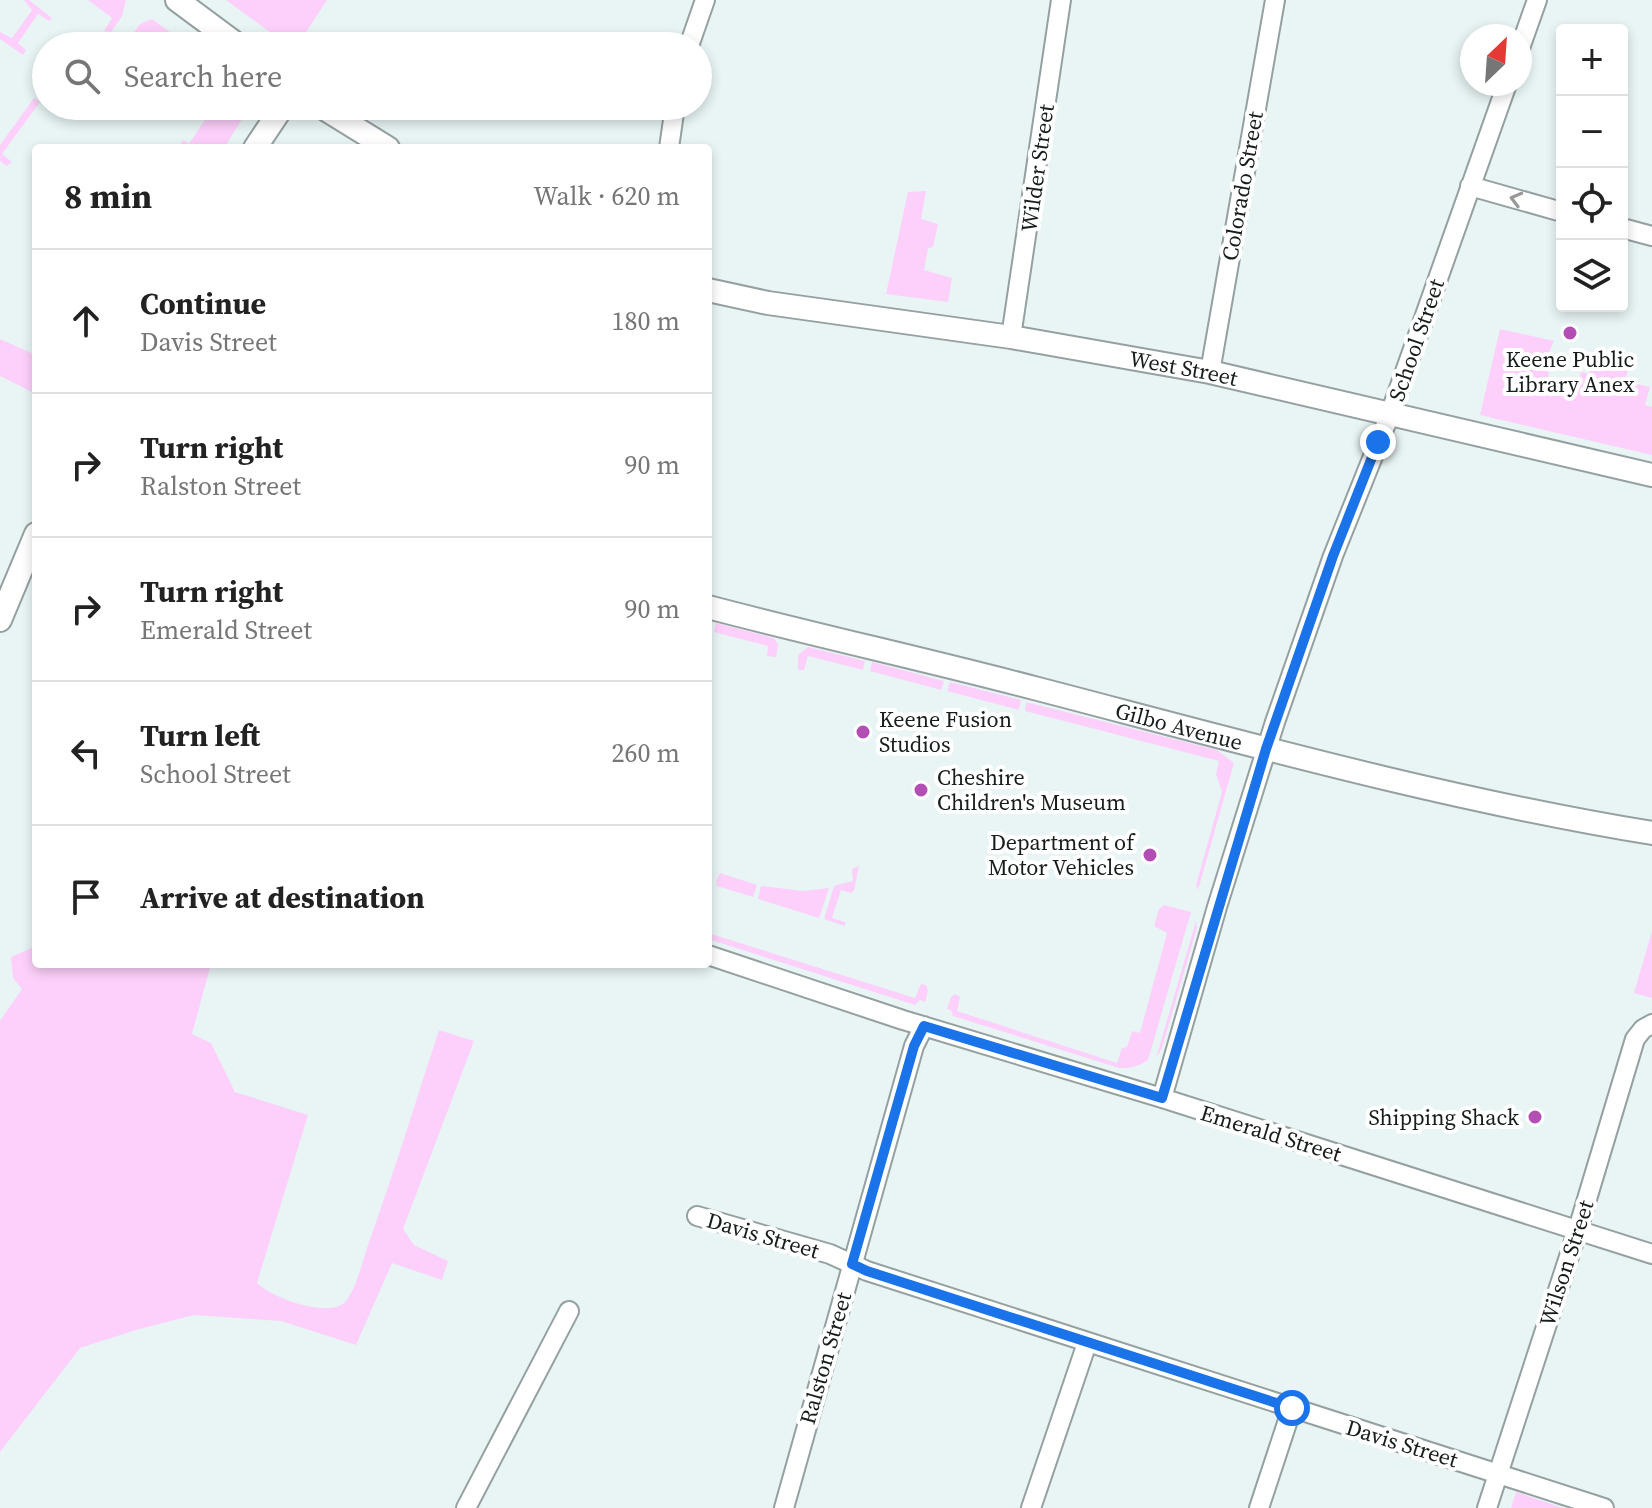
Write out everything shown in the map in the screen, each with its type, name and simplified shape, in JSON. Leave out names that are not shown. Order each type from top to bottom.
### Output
[{"type":"street","points":[[177,0],[220,32]]},
{"type":"street","points":[[694,32],[705,0]]},
{"type":"street","name":"Wilder Street","points":[[1011,337],[1061,0]]},
{"type":"street","name":"Colorado Street","points":[[1210,372],[1275,0]]},
{"type":"street","points":[[1528,24],[1537,0]]},
{"type":"street","name":"School Street","points":[[1162,1098],[1266,749],[1333,556],[1390,414],[1503,96]]},
{"type":"street","points":[[258,144],[274,120]]},
{"type":"street","points":[[343,120],[382,144]]},
{"type":"street","points":[[670,144],[673,120]]},
{"type":"street","points":[[1470,186],[1556,210]]},
{"type":"street","points":[[1628,230],[1652,236]]},
{"type":"street","name":"West Street","points":[[712,291],[844,316],[1011,337],[1210,372],[1652,475]]},
{"type":"street","points":[[0,620],[32,544]]},
{"type":"street","name":"Gilbo Avenue","points":[[712,608],[1266,749],[1539,813],[1652,833]]},
{"type":"street","name":"Emerald Street","points":[[712,956],[924,1026],[1162,1098],[1652,1254]]},
{"type":"street","name":"Wilson Street","points":[[1487,1508],[1578,1229],[1635,1039],[1652,1024]]},
{"type":"street","name":"Ralston Street","points":[[784,1508],[914,1046],[924,1026]]},
{"type":"street","name":"Davis Street","points":[[697,1216],[830,1254],[867,1271],[1604,1508]]},
{"type":"street","points":[[466,1508],[569,1311]]},
{"type":"street","points":[[1031,1508],[1087,1343]]},
{"type":"street","points":[[1259,1508],[1292,1408]]},
{"type":"shaded area","points":[[24,0],[29,0],[52,18],[49,21],[38,14],[18,43],[26,50],[23,55],[0,39],[0,32],[12,38],[32,10]]},
{"type":"shaded area","points":[[88,0],[126,0],[122,16],[111,32],[104,31],[112,18]]},
{"type":"shaded area","points":[[226,0],[327,0],[306,32],[270,32]]},
{"type":"shaded area","points":[[152,19],[170,32],[134,32],[140,24]]},
{"type":"shaded area","points":[[32,101],[32,113],[2,154],[12,162],[6,166],[0,161],[0,145]]},
{"type":"shaded area","points":[[205,120],[242,120],[226,144],[189,144]]},
{"type":"shaded area","points":[[926,191],[921,219],[938,224],[933,247],[928,248],[924,270],[952,278],[948,302],[886,294],[908,192]]},
{"type":"shaded area","points":[[1500,329],[1554,341],[1542,368],[1549,372],[1547,383],[1577,389],[1581,372],[1589,374],[1593,351],[1629,365],[1625,381],[1650,387],[1645,405],[1652,407],[1652,455],[1480,415]]},
{"type":"shaded area","points":[[0,339],[32,353],[32,392],[0,376]]},
{"type":"shaded area","points":[[716,623],[774,638],[778,645],[776,657],[767,656],[768,646],[714,632]]},
{"type":"shaded area","points":[[808,647],[865,661],[863,670],[808,656],[804,670],[798,670],[798,655]]},
{"type":"shaded area","points":[[872,662],[944,681],[941,690],[870,671]]},
{"type":"shaded area","points":[[950,682],[1021,700],[1019,710],[947,691]]},
{"type":"shaded area","points":[[1026,702],[1217,750],[1234,763],[1198,890],[1196,885],[1222,792],[1216,774],[1219,761],[1025,711]]},
{"type":"shaded area","points":[[859,866],[854,891],[841,890],[832,918],[845,922],[845,926],[824,919],[834,886],[853,881],[852,869]]},
{"type":"shaded area","points":[[720,873],[757,885],[753,897],[717,886]]},
{"type":"shaded area","points":[[761,886],[803,891],[829,888],[819,918],[758,899]]},
{"type":"shaded area","points":[[1164,905],[1191,912],[1148,1060],[1142,1064],[1119,1068],[953,1016],[947,1009],[955,994],[960,997],[957,1011],[1117,1063],[1132,1031],[1140,1033],[1167,933],[1154,926],[1159,909]]},
{"type":"shaded area","points":[[1196,921],[1197,928],[1162,1048],[1156,1058]]},
{"type":"shaded area","points":[[1652,931],[1652,998],[1634,993]]},
{"type":"shaded area","points":[[712,934],[915,998],[921,984],[926,985],[925,1002],[920,1000],[915,1005],[712,940]]},
{"type":"shaded area","points":[[32,948],[32,968],[210,968],[192,1034],[211,1043],[235,1092],[308,1115],[257,1283],[287,1300],[315,1307],[338,1306],[346,1301],[354,1287],[439,1030],[474,1041],[403,1229],[414,1245],[448,1261],[442,1280],[392,1263],[356,1345],[281,1321],[194,1315],[80,1348],[0,1452],[0,1021],[22,989],[13,978],[11,957]]},
{"type":"shaded area","points":[[1516,1492],[1563,1508],[1511,1508]]},
{"type":"place","name":"Keene Public Library Anex","points":[[1570,333]]},
{"type":"place","name":"Keene Fusion Studios","points":[[863,732]]},
{"type":"place","name":"Cheshire Children's Museum","points":[[921,790]]},
{"type":"place","name":"Department of Motor Vehicles","points":[[1150,855]]},
{"type":"place","name":"Shipping Shack","points":[[1535,1117]]},
{"type":"route","points":[[1292,1408],[852,1264],[914,1046],[924,1026],[1162,1098],[1266,749],[1333,556],[1378,442]]}]
